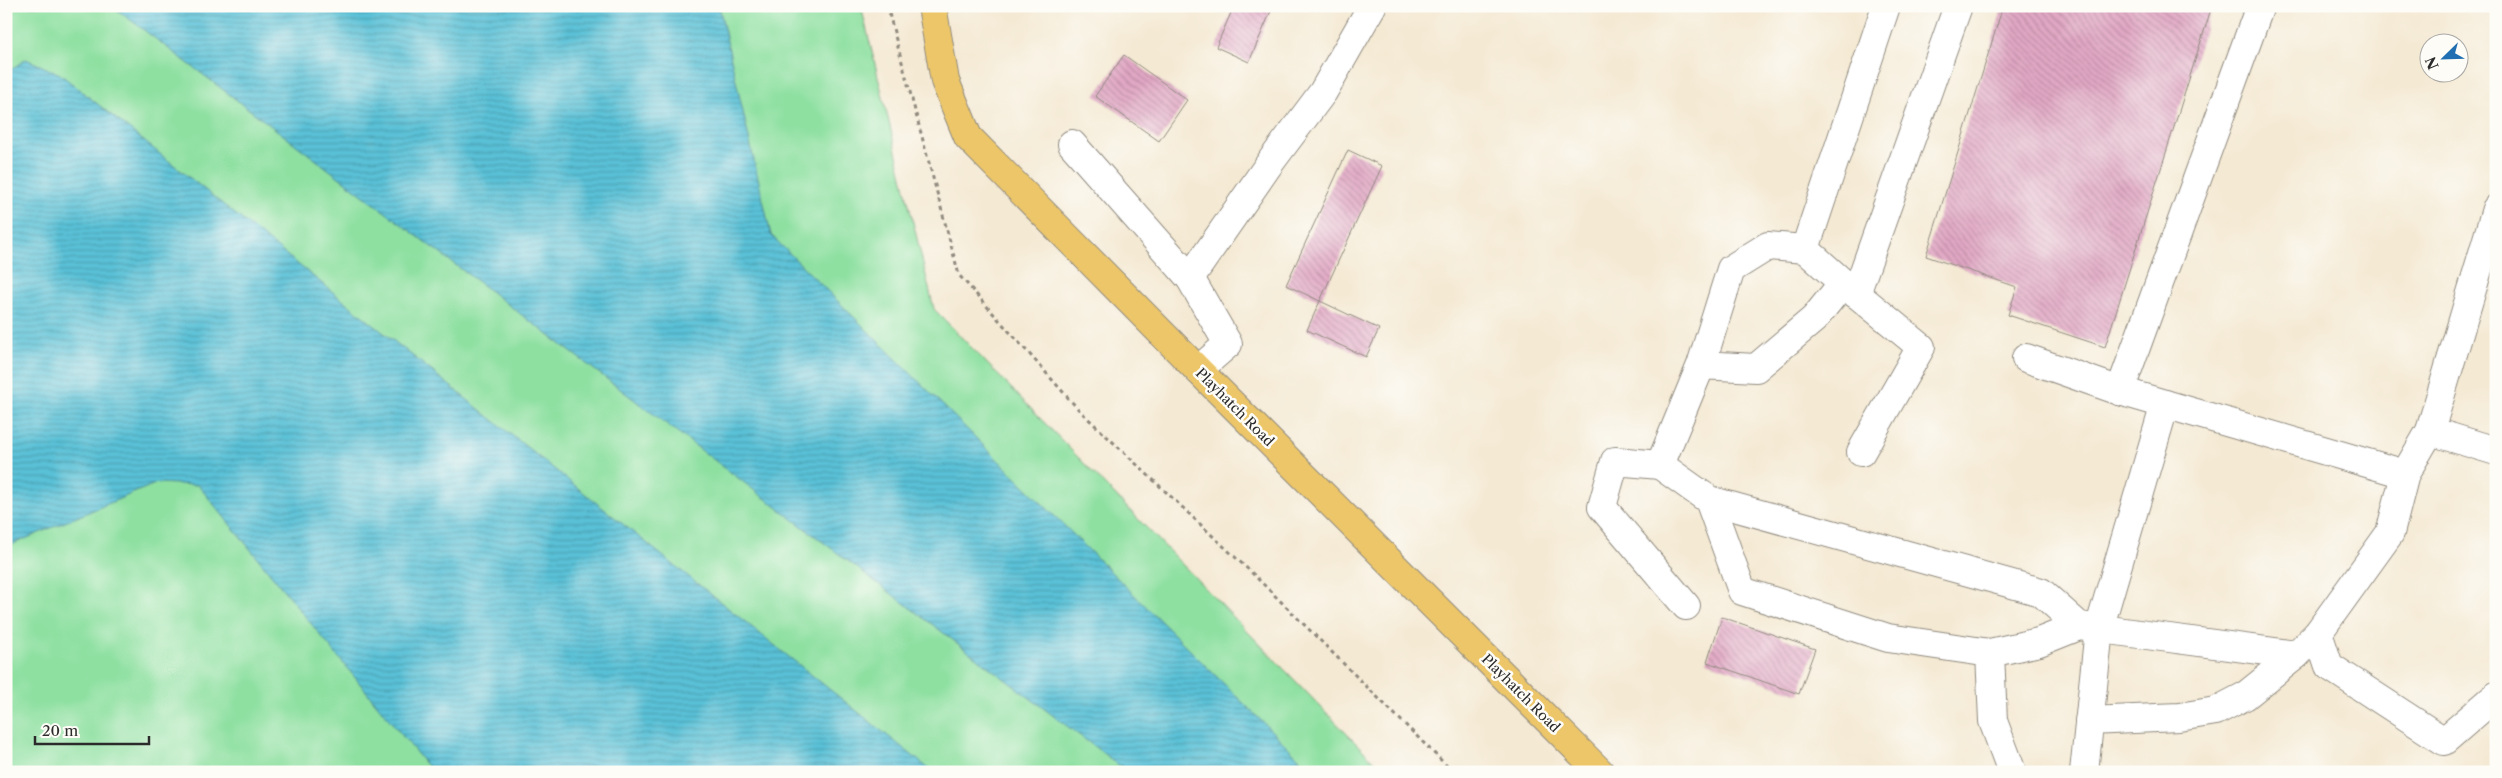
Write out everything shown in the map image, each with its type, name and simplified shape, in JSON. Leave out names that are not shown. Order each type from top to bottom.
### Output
[{"type":"main road","name":"Playhatch Road","points":[[932,6],[945,81],[968,137],[1600,772]]},
{"type":"lane","points":[[1190,278],[1272,160],[1323,92],[1372,6]]},
{"type":"lane","points":[[1805,249],[1886,6]]},
{"type":"lane","points":[[1701,365],[1756,368],[1850,289],[1958,6]]},
{"type":"lane","points":[[2120,391],[2166,259],[2260,6]]},
{"type":"lane","points":[[1072,144],[1190,278],[1228,344],[1198,370]]},
{"type":"lane","points":[[2089,721],[2180,717],[2216,711],[2244,696],[2296,655],[2318,633],[2390,533],[2405,474],[2430,431],[2496,209]]},
{"type":"lane","points":[[1660,465],[1701,365],[1731,269],[1768,246],[1805,249],[1850,289],[1922,347],[1860,452]]},
{"type":"lane","points":[[2026,358],[2120,391],[2405,474]]},
{"type":"lane","points":[[2084,772],[2089,721],[2089,627],[2165,404]]},
{"type":"lane","points":[[2430,431],[2496,451]]},
{"type":"lane","points":[[1686,606],[1602,507],[1615,461],[1660,465],[1710,500],[2041,592],[2089,627]]},
{"type":"lane","points":[[1710,500],[1742,591],[1888,638],[1990,653],[2039,642],[2089,627],[2296,655]]},
{"type":"lane","points":[[2318,633],[2329,666],[2444,740],[2496,696]]},
{"type":"lane","points":[[1990,653],[1993,721],[2012,772]]},
{"type":"path","points":[[887,6],[959,275],[1080,411],[1252,573],[1453,772]]},
{"type":"green space","points":[[6,6],[861,6],[934,309],[1384,772],[6,772]]},
{"type":"water","points":[[112,6],[719,6],[771,235],[1313,772],[1128,772]]},
{"type":"water","points":[[26,59],[60,74],[933,772],[432,772],[198,485],[157,483],[6,547],[6,73]]},
{"type":"building","points":[[1234,6],[1260,6],[1271,11],[1249,62],[1216,47]]},
{"type":"building","points":[[2003,6],[2212,6],[2105,347],[2008,315],[2017,287],[1926,256]]},
{"type":"building","points":[[1124,55],[1187,100],[1159,141],[1095,96]]},
{"type":"building","points":[[1348,150],[1382,166],[1320,301],[1286,285]]},
{"type":"building","points":[[1320,301],[1379,329],[1366,357],[1307,330]]},
{"type":"building","points":[[1722,617],[1815,649],[1799,694],[1707,662]]}]
